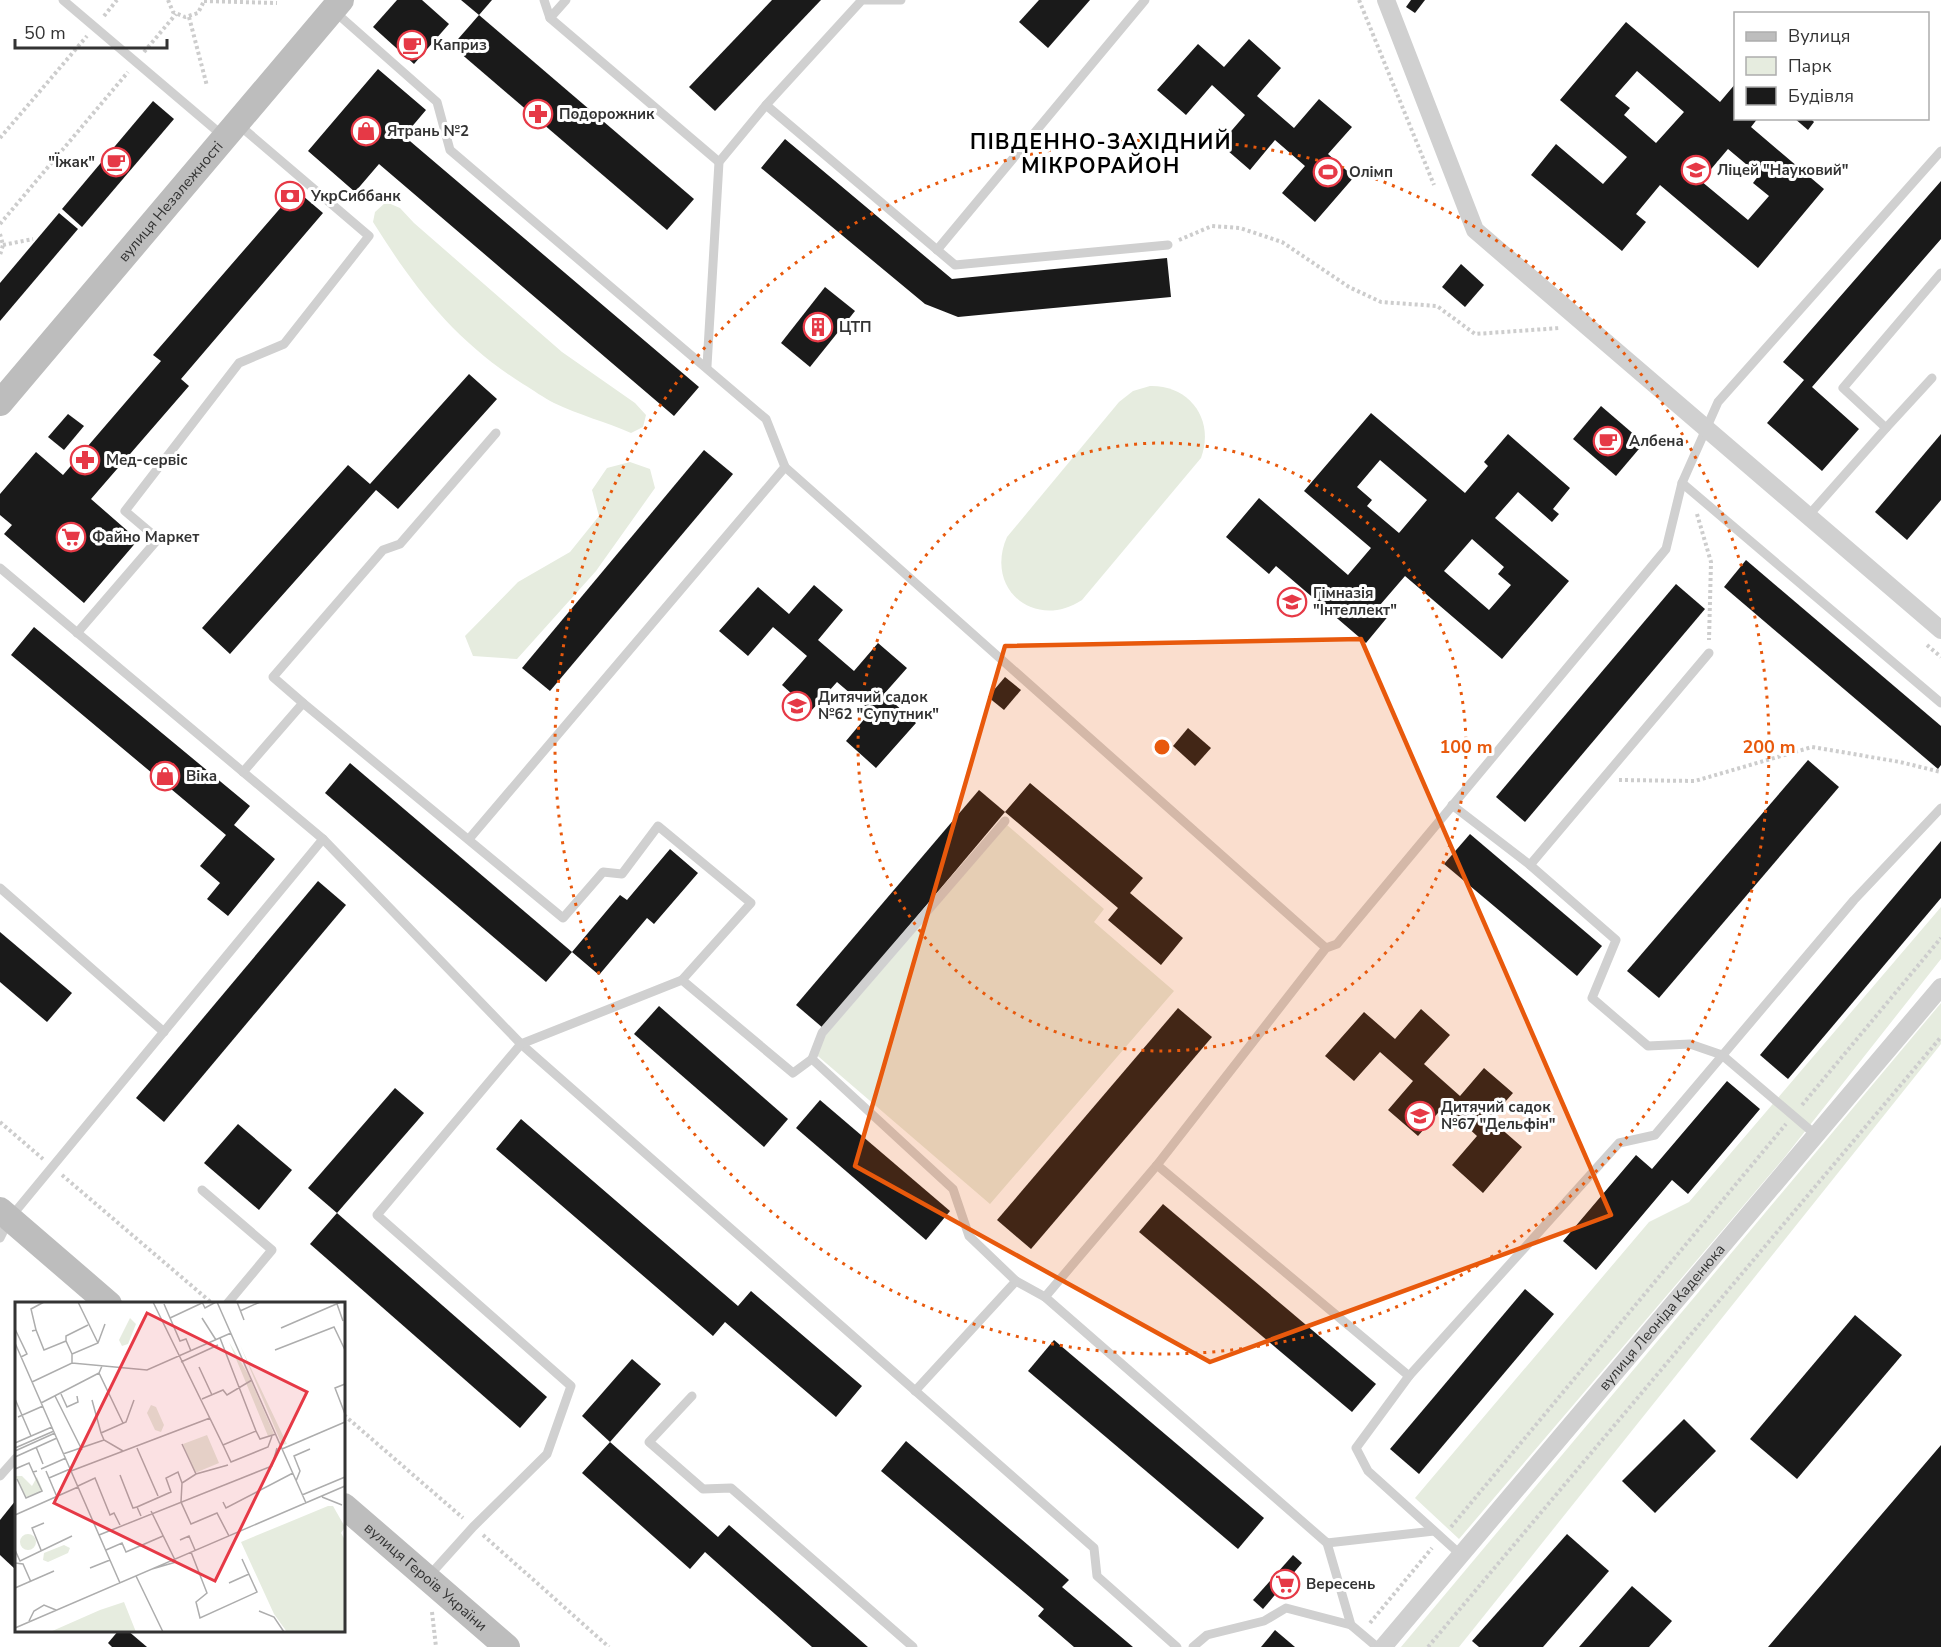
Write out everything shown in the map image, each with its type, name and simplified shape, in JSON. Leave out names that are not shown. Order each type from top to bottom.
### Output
[{"type":"main road","name":"вулиця Незалежності","points":[[0,403],[337,5]]},
{"type":"main road","points":[[3,1222],[106,1302]]},
{"type":"main road","name":"вулиця Героїв України","points":[[345,1507],[507,1647]]},
{"type":"street","points":[[1386,0],[1475,230],[1941,630]]},
{"type":"street","name":"вулиця Леоніда Каденюка","points":[[1383,1647],[1941,987]]},
{"type":"lane","points":[[63,0],[136,62],[231,130],[369,236],[284,344],[239,363],[125,511],[158,539],[77,633]]},
{"type":"lane","points":[[544,0],[550,18],[719,162]]},
{"type":"lane","points":[[550,18],[566,0]]},
{"type":"lane","points":[[707,366],[719,162],[766,105],[862,0],[902,0]]},
{"type":"lane","points":[[937,250],[1145,0]]},
{"type":"lane","points":[[337,5],[437,102],[450,150],[707,366],[766,419],[785,467],[1326,948]]},
{"type":"lane","points":[[766,105],[955,265],[1168,245]]},
{"type":"lane","points":[[1045,1297],[1157,1165],[1326,948],[1337,944],[1665,549],[1682,483],[1704,427],[1718,402],[1941,151]]},
{"type":"lane","points":[[1886,428],[1843,387],[1941,273]]},
{"type":"lane","points":[[1808,516],[1932,378]]},
{"type":"lane","points":[[428,1578],[474,1527],[547,1454],[572,1386],[376,1215],[521,1044],[682,980],[751,903],[658,826],[622,874],[603,872],[563,918],[273,677],[382,550],[400,544],[496,433]]},
{"type":"lane","points":[[469,839],[785,467]]},
{"type":"lane","points":[[1682,483],[1941,703]]},
{"type":"lane","points":[[0,568],[322,839],[521,1044],[1094,1548],[1097,1576],[1177,1647]]},
{"type":"lane","points":[[1530,865],[1708,653]]},
{"type":"lane","points":[[243,772],[303,703]]},
{"type":"lane","points":[[1452,805],[1530,865],[1616,940],[1592,998],[1648,1046],[1690,1044],[1722,1055],[1816,1135]]},
{"type":"lane","points":[[1461,1555],[1368,1471],[1356,1448],[1409,1376],[1619,1143],[1655,1135],[1854,900],[1941,808]]},
{"type":"lane","points":[[682,980],[793,1073],[812,1059],[822,1033],[1005,821]]},
{"type":"lane","points":[[3,1222],[53,1167],[322,839]]},
{"type":"lane","points":[[0,888],[164,1032]]},
{"type":"lane","points":[[812,1059],[953,1189],[969,1236],[1016,1281],[1045,1297],[1328,1543],[1351,1625]]},
{"type":"lane","points":[[1157,1165],[1409,1376]]},
{"type":"lane","points":[[202,1190],[272,1250],[229,1302]]},
{"type":"lane","points":[[915,1391],[1016,1281]]},
{"type":"lane","points":[[692,1396],[649,1442],[703,1490],[731,1488],[913,1647]]},
{"type":"lane","points":[[0,1476],[15,1459]]},
{"type":"lane","points":[[1328,1543],[1438,1534]]},
{"type":"lane","points":[[1193,1647],[1206,1635],[1264,1621],[1286,1608],[1351,1625],[1377,1647]]},
{"type":"path","points":[[0,138],[117,0]]},
{"type":"path","points":[[168,0],[176,14],[189,17],[200,10],[204,1],[277,3]]},
{"type":"path","points":[[1359,0],[1434,185]]},
{"type":"path","points":[[0,224],[176,14]]},
{"type":"path","points":[[189,17],[207,86]]},
{"type":"path","points":[[1168,245],[1212,226],[1240,228],[1282,242],[1349,287],[1381,302],[1437,306],[1475,334],[1563,328]]},
{"type":"path","points":[[0,234],[3,245],[0,255]]},
{"type":"path","points":[[3,245],[33,239]]},
{"type":"path","points":[[1690,490],[1711,562],[1708,653]]},
{"type":"path","points":[[1601,780],[1695,781],[1812,747],[1900,762],[1941,772]]},
{"type":"path","points":[[1362,1633],[1438,1534],[1941,938]]},
{"type":"path","points":[[1428,1647],[1941,1037]]},
{"type":"path","points":[[0,1122],[211,1302]]},
{"type":"highlighted area","points":[[1361,639],[1611,1215],[1210,1362],[855,1166],[1005,646]]},
{"type":"green space","points":[[386,202],[400,208],[414,223],[562,352],[635,403],[646,415],[643,427],[631,433],[554,403],[523,384],[477,350],[438,312],[405,270],[373,222],[375,212]]},
{"type":"green space","points":[[1150,386],[1177,391],[1196,407],[1205,431],[1201,458],[1082,600],[1064,608],[1047,611],[1018,600],[1008,588],[1002,573],[1002,556],[1007,537],[1119,402],[1133,391]]},
{"type":"green space","points":[[630,462],[650,469],[655,488],[596,571],[517,659],[473,656],[465,636],[518,582],[570,552],[599,516],[592,490],[607,468]]},
{"type":"green space","points":[[1007,825],[1104,909],[1094,922],[1174,991],[990,1204],[812,1051]]},
{"type":"green space","points":[[1941,907],[1941,959],[1784,1158],[1459,1539],[1415,1498],[1649,1222],[1689,1202]]},
{"type":"green space","points":[[1941,1003],[1941,1044],[1459,1647],[1401,1647]]},
{"type":"building","name":"Каприз","points":[[397,0],[422,0],[449,24],[414,64],[373,27]]},
{"type":"building","points":[[461,0],[492,0],[479,15]]},
{"type":"building","points":[[772,0],[821,0],[715,111],[689,87]]},
{"type":"building","points":[[1039,0],[1090,0],[1048,48],[1019,22]]},
{"type":"building","points":[[1411,0],[1425,0],[1415,13],[1406,7]]},
{"type":"building","points":[[479,15],[694,199],[667,230],[452,46]]},
{"type":"building","points":[[1626,22],[1720,102],[1734,85],[1734,120],[1756,120],[1751,127],[1824,189],[1758,268],[1660,185],[1636,214],[1646,222],[1622,251],[1531,175],[1556,144],[1603,184],[1627,157],[1560,100]],"holes":[[[1637,71],[1684,112],[1656,143],[1624,115],[1630,108],[1615,96]],[[1728,149],[1759,175],[1753,183],[1769,196],[1748,220],[1701,181]]]},
{"type":"building","points":[[1249,39],[1281,68],[1257,96],[1294,128],[1319,99],[1352,127],[1328,154],[1354,177],[1315,222],[1282,193],[1305,166],[1275,140],[1250,170],[1220,144],[1245,115],[1212,85],[1186,115],[1157,90],[1198,44],[1224,67]]},
{"type":"building","points":[[378,69],[426,110],[404,136],[699,387],[674,416],[379,164],[355,192],[308,151]]},
{"type":"building","points":[[153,101],[174,119],[82,227],[62,209]]},
{"type":"building","points":[[1796,120],[1812,120],[1814,122],[1808,130]]},
{"type":"building","points":[[785,139],[952,279],[1167,258],[1171,297],[958,317],[925,304],[761,168]]},
{"type":"building","points":[[1941,181],[1941,239],[1812,387],[1859,429],[1822,471],[1767,423],[1804,380],[1783,362]]},
{"type":"building","points":[[296,190],[323,213],[181,379],[189,386],[91,499],[138,540],[84,603],[4,534],[12,525],[0,515],[0,494],[36,452],[63,475],[161,361],[153,355]]},
{"type":"building","points":[[59,213],[78,229],[0,321],[0,283]]},
{"type":"building","points":[[1461,264],[1484,285],[1465,307],[1442,287]]},
{"type":"building","name":"ЦТП","points":[[825,287],[855,311],[810,367],[781,343]]},
{"type":"building","points":[[469,374],[497,399],[398,509],[376,490],[230,654],[202,628],[348,465],[370,484]]},
{"type":"building","name":"Албена","points":[[1601,406],[1644,443],[1616,476],[1573,439]]},
{"type":"building","points":[[1371,413],[1465,493],[1488,466],[1484,462],[1508,434],[1570,488],[1553,509],[1559,514],[1552,522],[1518,492],[1495,518],[1569,581],[1502,659],[1405,576],[1380,605],[1390,614],[1366,643],[1276,566],[1269,574],[1226,537],[1259,498],[1348,575],[1371,548],[1304,491]],"holes":[[[1380,460],[1427,500],[1399,533],[1367,506],[1372,500],[1357,487]],[[1472,539],[1504,567],[1498,574],[1511,585],[1489,610],[1444,571]]]},
{"type":"building","points":[[68,414],[84,426],[64,450],[48,437]]},
{"type":"building","points":[[1941,434],[1941,500],[1907,540],[1875,512]]},
{"type":"building","points":[[704,450],[733,474],[550,691],[522,668]]},
{"type":"building","points":[[1746,560],[1941,726],[1941,765],[1938,769],[1724,587]]},
{"type":"building","points":[[1676,584],[1705,609],[1525,822],[1496,797]]},
{"type":"building","points":[[814,585],[843,610],[818,640],[854,671],[878,643],[907,668],[884,694],[916,723],[876,768],[846,741],[871,711],[837,682],[811,711],[782,685],[807,656],[773,627],[748,656],[719,631],[758,587],[789,614]]},
{"type":"building","points":[[34,627],[250,806],[234,825],[275,859],[228,916],[207,899],[220,883],[200,866],[226,835],[11,655]]},
{"type":"building","points":[[1005,677],[1021,690],[1004,710],[988,697]]},
{"type":"building","points":[[1188,728],[1211,748],[1195,766],[1173,746]]},
{"type":"building","points":[[1808,760],[1839,787],[1659,998],[1627,971]]},
{"type":"building","points":[[350,763],[572,952],[546,982],[325,793]]},
{"type":"building","points":[[1030,783],[1143,878],[1130,893],[1183,938],[1161,965],[1108,920],[1118,908],[1005,812]]},
{"type":"building","points":[[979,790],[1005,812],[823,1028],[796,1005]]},
{"type":"building","points":[[1470,834],[1602,946],[1577,976],[1444,864]]},
{"type":"building","points":[[1941,841],[1941,898],[1788,1079],[1760,1055]]},
{"type":"building","points":[[670,849],[698,873],[654,924],[647,918],[599,975],[572,952],[620,895],[627,900]]},
{"type":"building","points":[[318,881],[346,905],[164,1122],[136,1098]]},
{"type":"building","points":[[0,932],[72,993],[47,1022],[0,982]]},
{"type":"building","points":[[659,1006],[788,1119],[764,1147],[634,1034]]},
{"type":"building","points":[[1178,1008],[1212,1037],[1031,1249],[997,1220]]},
{"type":"building","points":[[1421,1009],[1450,1035],[1424,1064],[1460,1096],[1484,1068],[1513,1093],[1490,1119],[1522,1147],[1483,1193],[1452,1165],[1477,1136],[1444,1106],[1418,1136],[1388,1110],[1413,1081],[1380,1052],[1354,1081],[1325,1056],[1364,1012],[1395,1039]]},
{"type":"building","points":[[1727,1081],[1760,1109],[1688,1194],[1672,1180],[1596,1270],[1563,1241],[1636,1155],[1652,1169]]},
{"type":"building","points":[[395,1088],[424,1113],[337,1213],[308,1188]]},
{"type":"building","points":[[820,1100],[950,1211],[926,1240],[796,1128]]},
{"type":"building","points":[[521,1119],[738,1306],[751,1291],[862,1386],[836,1417],[725,1322],[713,1336],[496,1149]]},
{"type":"building","points":[[238,1124],[292,1170],[259,1210],[204,1163]]},
{"type":"building","points":[[1163,1204],[1376,1384],[1352,1412],[1139,1232]]},
{"type":"building","points":[[337,1213],[547,1397],[520,1428],[310,1244]]},
{"type":"building","points":[[1525,1289],[1554,1314],[1419,1474],[1390,1449]]},
{"type":"building","points":[[1855,1315],[1902,1355],[1797,1479],[1750,1439]]},
{"type":"building","points":[[1054,1340],[1264,1518],[1238,1549],[1028,1371]]},
{"type":"building","points":[[632,1359],[661,1384],[610,1442],[582,1416]]},
{"type":"building","points":[[1684,1419],[1716,1451],[1655,1513],[1622,1481]]},
{"type":"building","points":[[906,1441],[1069,1580],[1062,1587],[1133,1647],[1074,1647],[1038,1616],[1044,1609],[881,1471]]},
{"type":"building","points":[[610,1442],[718,1537],[729,1525],[868,1647],[812,1647],[705,1552],[690,1569],[582,1473]]},
{"type":"building","points":[[1941,1445],[1941,1647],[1768,1647],[1822,1584]]},
{"type":"building","points":[[15,1501],[15,1569],[0,1555],[0,1520]]},
{"type":"building","points":[[1567,1534],[1609,1571],[1543,1647],[1479,1647],[1472,1641]]},
{"type":"building","points":[[1293,1555],[1302,1563],[1263,1609],[1253,1600]]},
{"type":"building","points":[[1632,1586],[1672,1621],[1649,1647],[1579,1647]]},
{"type":"building","points":[[1275,1630],[1295,1647],[1261,1647]]},
{"type":"building","points":[[117,1632],[129,1632],[147,1647],[112,1647],[108,1643]]},
{"type":"place","name":"Каприз","points":[[412,45]]},
{"type":"place","name":"Подорожник","points":[[538,114]]},
{"type":"place","name":"Ятрань №2","points":[[366,131]]},
{"type":"place","name":"\"Їжак\"","points":[[116,162]]},
{"type":"place","name":"Ліцей \"Науковий\"","points":[[1696,170]]},
{"type":"place","name":"Олімп","points":[[1328,172]]},
{"type":"place","name":"УкрСиббанк","points":[[290,196]]},
{"type":"place","name":"ЦТП","points":[[818,327]]},
{"type":"place","name":"Албена","points":[[1608,441]]},
{"type":"place","name":"Мед-сервіс","points":[[85,460]]},
{"type":"place","name":"Файно Маркет","points":[[71,537]]},
{"type":"place","name":"Гімназія \"Інтеллект\"","points":[[1292,602]]},
{"type":"place","name":"Дитячий садок №62 \"Супутник\"","points":[[797,706]]},
{"type":"place","name":"Віка","points":[[165,776]]},
{"type":"place","name":"Дитячий садок №67 \"Дельфін\"","points":[[1420,1116]]},
{"type":"place","name":"Вересень","points":[[1285,1584]]},
{"type":"district","name":"ПІВДЕННО-ЗАХІДНИЙ МІКРОРАЙОН","points":[[1101,154]]}]
